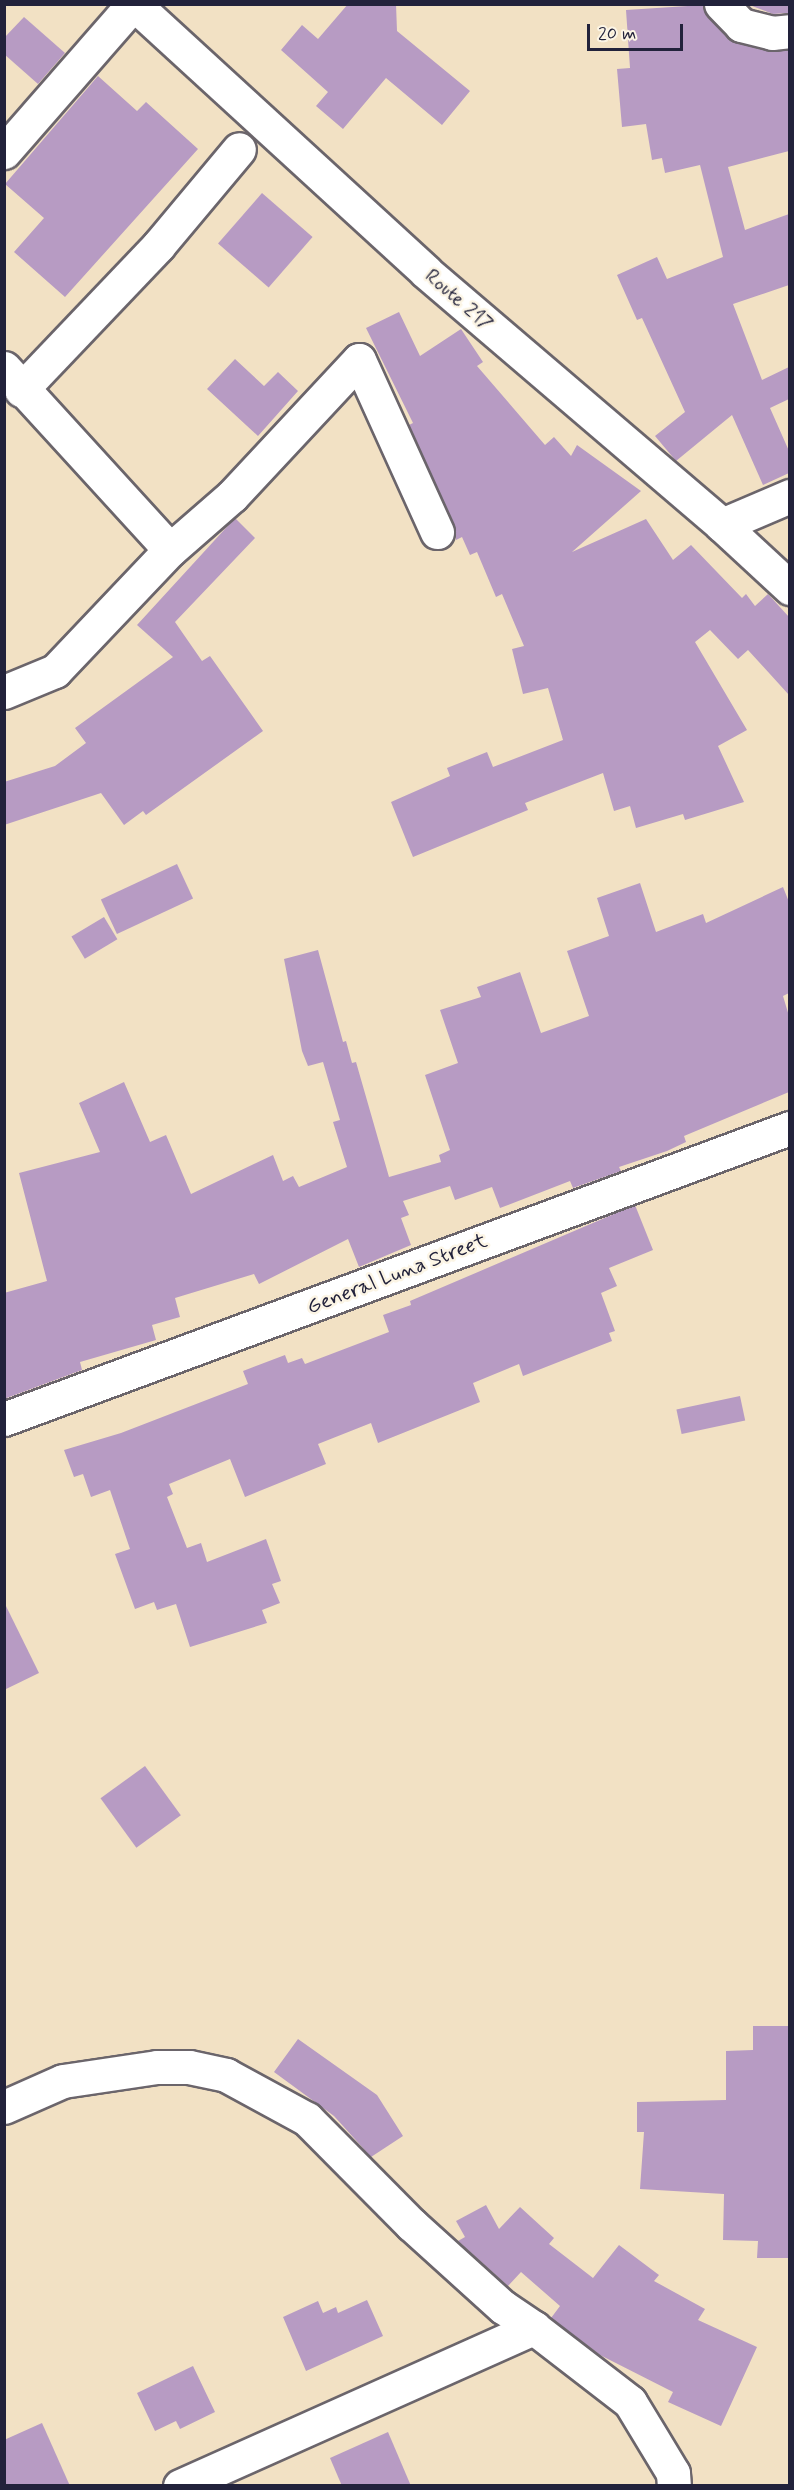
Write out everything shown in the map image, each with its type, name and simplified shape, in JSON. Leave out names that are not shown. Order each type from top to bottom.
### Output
[{"type":"street","points":[[4,152],[133,4]]},
{"type":"street","name":"Route 217","points":[[133,4],[426,272],[722,525],[789,588]]},
{"type":"street","points":[[721,4],[741,25],[772,33],[789,31]]},
{"type":"street","points":[[170,550],[13,379],[158,246],[239,149]]},
{"type":"street","points":[[4,692],[55,671],[170,550],[232,496],[359,360],[437,532]]},
{"type":"street","points":[[722,525],[789,496]]},
{"type":"street","name":"General Luna Street","points":[[4,1419],[789,1128]]},
{"type":"street","points":[[4,2107],[63,2080],[157,2067],[189,2067],[226,2075],[307,2119],[411,2224],[503,2307],[630,2402],[674,2473],[674,2486]]},
{"type":"street","points":[[180,2486],[534,2328]]},
{"type":"building","points":[[348,4],[396,4],[397,31],[470,91],[442,125],[386,78],[343,129],[316,106],[328,92],[281,50],[302,25],[318,39]]},
{"type":"building","points":[[747,4],[789,4],[789,13],[773,14]]},
{"type":"building","points":[[703,5],[707,17],[736,43],[768,51],[789,50],[789,151],[728,167],[745,230],[789,214],[789,285],[733,304],[762,380],[789,367],[789,399],[770,408],[789,451],[789,473],[763,485],[732,415],[676,461],[655,436],[685,412],[642,318],[637,320],[617,275],[657,257],[667,279],[723,257],[700,165],[665,173],[662,158],[652,160],[646,124],[622,127],[617,69],[630,68],[626,10]]},
{"type":"building","points":[[24,17],[65,53],[38,84],[4,54],[4,38]]},
{"type":"building","points":[[98,76],[137,111],[146,102],[198,149],[65,297],[14,252],[44,218],[5,184]]},
{"type":"building","points":[[262,193],[313,237],[269,288],[218,244]]},
{"type":"building","points":[[399,312],[420,356],[461,329],[483,362],[477,366],[545,445],[554,437],[571,456],[577,445],[641,491],[572,552],[646,519],[673,560],[691,545],[742,598],[746,594],[755,606],[768,594],[789,617],[789,695],[748,650],[738,659],[710,630],[695,642],[747,730],[718,746],[744,802],[685,820],[683,814],[636,828],[630,806],[614,811],[603,773],[525,803],[528,810],[413,857],[391,802],[450,776],[447,768],[487,752],[493,767],[563,740],[548,688],[523,694],[512,649],[524,646],[502,594],[496,597],[477,552],[470,555],[462,537],[456,540],[454,524],[409,425],[413,423],[366,328]]},
{"type":"building","points":[[235,359],[264,386],[278,372],[298,391],[258,436],[207,389]]},
{"type":"building","points":[[235,518],[255,538],[175,622],[202,661],[210,656],[263,731],[146,815],[143,811],[124,825],[101,793],[4,825],[4,782],[55,766],[86,743],[75,728],[173,657],[137,625]]},
{"type":"building","points":[[177,864],[193,898],[117,934],[101,899]]},
{"type":"building","points":[[640,883],[656,932],[703,914],[706,923],[783,887],[789,902],[789,993],[783,996],[789,1016],[789,1092],[684,1136],[686,1142],[667,1151],[619,1167],[621,1171],[573,1188],[570,1181],[500,1208],[492,1187],[455,1200],[450,1186],[403,1201],[409,1215],[401,1218],[411,1245],[359,1267],[348,1239],[259,1284],[254,1274],[175,1298],[180,1317],[152,1325],[156,1340],[80,1362],[82,1370],[4,1399],[4,1293],[47,1281],[19,1173],[100,1152],[79,1103],[124,1082],[150,1142],[166,1135],[191,1194],[273,1155],[283,1181],[293,1176],[299,1187],[347,1167],[333,1122],[340,1120],[323,1062],[308,1066],[302,1051],[284,959],[318,950],[343,1042],[346,1041],[352,1063],[356,1062],[389,1177],[441,1162],[439,1155],[450,1150],[425,1075],[458,1063],[440,1010],[481,997],[477,987],[520,972],[541,1033],[589,1016],[567,951],[609,936],[597,898]]},
{"type":"building","points":[[104,917],[117,939],[85,959],[71,937]]},
{"type":"building","points":[[635,1205],[653,1250],[609,1268],[617,1286],[601,1293],[615,1331],[609,1333],[612,1341],[523,1376],[519,1364],[473,1383],[480,1402],[378,1443],[371,1423],[318,1444],[326,1464],[245,1497],[230,1459],[169,1484],[173,1494],[167,1497],[187,1548],[201,1543],[207,1562],[266,1539],[281,1581],[272,1584],[280,1603],[262,1610],[267,1623],[190,1647],[176,1604],[157,1610],[154,1602],[135,1609],[115,1554],[130,1549],[110,1490],[91,1497],[83,1474],[74,1477],[64,1450],[121,1433],[248,1384],[243,1371],[285,1355],[288,1363],[302,1358],[305,1364],[389,1332],[383,1315],[411,1305],[410,1301]]},
{"type":"building","points":[[740,1396],[745,1420],[682,1434],[676,1410]]},
{"type":"building","points":[[4,1602],[39,1673],[4,1690]]},
{"type":"building","points":[[145,1766],[181,1815],[136,1848],[101,1798]]},
{"type":"building","points":[[753,2026],[789,2026],[789,2258],[757,2258],[758,2241],[723,2240],[724,2194],[640,2189],[644,2132],[637,2132],[637,2102],[726,2100],[726,2051],[753,2050]]},
{"type":"building","points":[[298,2039],[377,2095],[403,2136],[371,2157],[334,2116],[274,2072]]},
{"type":"building","points":[[486,2205],[499,2229],[520,2207],[554,2238],[549,2244],[593,2278],[619,2245],[659,2275],[654,2281],[705,2309],[698,2320],[757,2347],[721,2426],[668,2402],[673,2392],[600,2355],[551,2318],[560,2306],[521,2272],[508,2286],[458,2241],[465,2237],[456,2221]]},
{"type":"building","points":[[367,2300],[383,2336],[306,2371],[283,2317],[318,2301],[323,2313],[336,2307],[338,2313]]},
{"type":"building","points":[[193,2366],[215,2412],[180,2429],[176,2421],[155,2431],[137,2393]]},
{"type":"building","points":[[42,2423],[70,2486],[4,2486],[4,2440]]},
{"type":"building","points":[[388,2432],[411,2486],[342,2486],[330,2458]]}]
